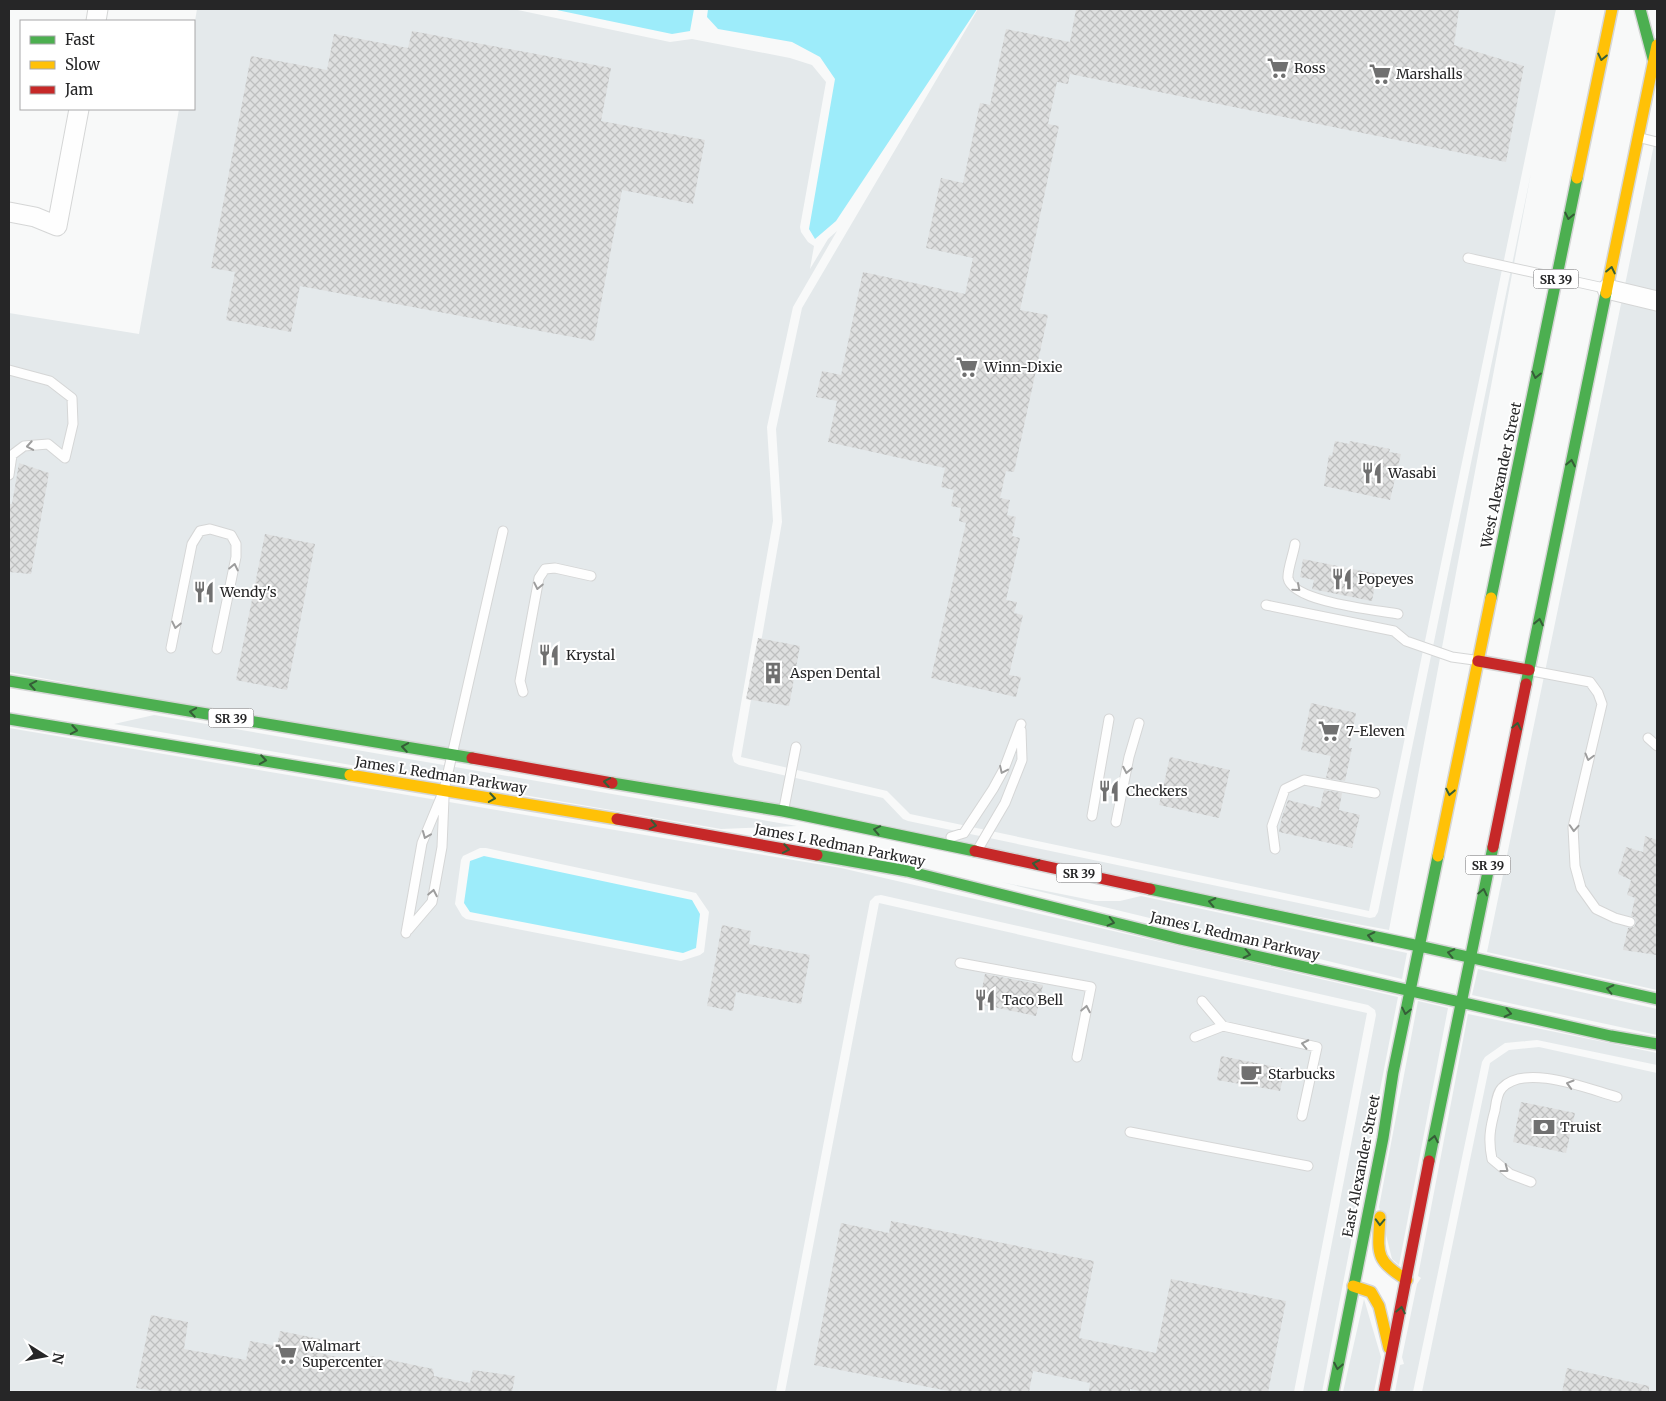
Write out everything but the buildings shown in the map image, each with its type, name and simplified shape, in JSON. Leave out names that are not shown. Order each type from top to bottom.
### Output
[{"type":"main road","name":"West Alexander Street","points":[[1419,946],[1612,9]]},
{"type":"main road","points":[[1640,9],[1654,62]]},
{"type":"main road","name":"SR 39","points":[[1460,1002],[1657,46]]},
{"type":"main road","points":[[1478,661],[1529,670]]},
{"type":"main road","name":"James L Redman Parkway","points":[[9,681],[783,811],[1419,946],[1657,999]]},
{"type":"main road","points":[[120,713],[153,706]]},
{"type":"main road","name":"James L Redman Parkway","points":[[9,719],[635,822],[907,871],[1180,939],[1611,1036],[1657,1044]]},
{"type":"main road","points":[[720,838],[771,836]]},
{"type":"main road","points":[[958,860],[967,859],[977,852]]},
{"type":"main road","points":[[960,885],[968,877],[975,875]]},
{"type":"main road","points":[[1111,892],[1119,892],[1140,886]]},
{"type":"main road","name":"East Alexander Street","points":[[1333,1392],[1384,1138],[1393,1073],[1419,946]]},
{"type":"main road","points":[[1384,1392],[1460,1002]]},
{"type":"main road","points":[[1384,1138],[1378,1252],[1383,1264],[1390,1271],[1407,1280]]},
{"type":"main road","points":[[1353,1286],[1371,1292],[1380,1306],[1391,1357]]},
{"type":"street","points":[[9,212],[35,217],[57,226],[79,110]]},
{"type":"street","points":[[1607,288],[1657,301]]},
{"type":"lane","points":[[1639,137],[1657,142]]},
{"type":"lane","points":[[1468,258],[1607,288]]},
{"type":"lane","points":[[9,370],[50,381],[72,398],[73,424],[65,458],[48,444],[24,446],[12,455],[9,474]]},
{"type":"lane","points":[[171,648],[192,544],[200,531],[210,529],[231,535],[236,544],[236,557],[217,649]]},
{"type":"lane","points":[[444,790],[442,847],[432,902],[406,933],[422,843],[444,790],[503,531]]},
{"type":"lane","points":[[1295,544],[1288,578],[1292,587],[1308,597],[1398,614]]},
{"type":"lane","points":[[523,692],[520,681],[539,578],[545,569],[555,568],[591,576]]},
{"type":"lane","points":[[1266,605],[1394,631],[1406,641],[1452,657],[1478,661]]},
{"type":"lane","points":[[1529,670],[1590,682],[1598,693],[1602,704],[1573,827],[1575,866],[1581,888],[1596,909],[1615,918],[1630,922]]},
{"type":"lane","points":[[1092,816],[1109,718]]},
{"type":"lane","points":[[1116,822],[1129,757],[1139,723]]},
{"type":"lane","points":[[935,843],[964,833],[967,829],[1004,769],[1021,724],[1022,760],[1005,803],[977,852]]},
{"type":"lane","points":[[1648,738],[1657,746]]},
{"type":"lane","points":[[783,811],[796,747]]},
{"type":"lane","points":[[1275,849],[1272,826],[1285,789],[1304,780],[1375,793]]},
{"type":"lane","points":[[960,962],[1091,987],[1077,1057]]},
{"type":"lane","points":[[1202,1001],[1223,1026]]},
{"type":"lane","points":[[1195,1037],[1223,1026],[1317,1047],[1302,1116]]},
{"type":"lane","points":[[1530,1182],[1510,1174],[1492,1159],[1489,1131],[1500,1089],[1512,1079],[1534,1077],[1556,1080],[1617,1097]]},
{"type":"lane","points":[[1130,1132],[1308,1166]]},
{"type":"shaded area","points":[[197,9],[513,9],[670,42],[692,39],[790,58],[812,65],[826,82],[800,227],[808,242],[814,246],[810,269],[828,239],[837,231],[793,307],[767,427],[773,521],[732,755],[734,762],[739,765],[883,798],[903,819],[908,821],[1370,918],[1375,917],[1378,912],[1531,173],[1389,930],[9,672],[9,313],[139,334],[179,110],[195,110],[195,21]]},
{"type":"shaded area","points":[[978,9],[1556,9],[1369,911],[910,814],[887,791],[741,757],[782,522],[776,429],[802,308]]},
{"type":"shaded area","points":[[1657,130],[1657,990],[1487,952]]},
{"type":"shaded area","points":[[154,715],[797,826],[721,829],[114,724]]},
{"type":"shaded area","points":[[9,728],[841,868],[1398,997],[1359,1198],[1356,1199],[1358,1206],[1322,1392],[1303,1392],[1376,1015],[1375,1010],[1368,1005],[881,895],[875,896],[870,901],[776,1392],[9,1392]],"holes":[[[480,848],[696,893],[709,912],[704,952],[681,961],[466,919],[455,904],[461,860],[463,856]]]},
{"type":"shaded area","points":[[1001,882],[1096,901],[1120,901],[1141,896],[1407,953],[1402,979]]},
{"type":"shaded area","points":[[879,903],[1367,1013],[1294,1392],[785,1392]]},
{"type":"shaded area","points":[[1478,969],[1657,1009],[1657,1035],[1472,995]]},
{"type":"shaded area","points":[[1418,1001],[1448,1008],[1399,1265],[1392,1259],[1379,1207]]},
{"type":"shaded area","points":[[1468,1014],[1657,1053],[1657,1065],[1537,1040],[1505,1043],[1485,1057],[1482,1062],[1413,1392],[1395,1392],[1400,1365],[1404,1364],[1402,1357],[1417,1284],[1421,1278],[1418,1276]]},
{"type":"shaded area","points":[[1539,1047],[1657,1073],[1657,1392],[1422,1392],[1490,1063],[1509,1050]]},
{"type":"shaded area","points":[[1364,1299],[1381,1357],[1374,1392],[1343,1392]]},
{"type":"water","points":[[552,9],[694,9],[690,31],[672,34]]},
{"type":"water","points":[[708,9],[977,9],[836,221],[815,239],[809,229],[835,79],[820,57],[792,42],[718,29],[707,17]]},
{"type":"water","points":[[484,856],[692,900],[700,914],[696,948],[683,953],[470,912],[464,903],[470,861]]},
{"type":"traffic: fast","points":[[1640,9],[1654,62]]},
{"type":"traffic: fast","points":[[1491,598],[1577,178]]},
{"type":"traffic: fast","points":[[1526,684],[1606,293]]},
{"type":"traffic: fast","points":[[9,681],[472,758]]},
{"type":"traffic: fast","points":[[9,719],[350,775]]},
{"type":"traffic: fast","points":[[612,783],[783,811],[975,851]]},
{"type":"traffic: fast","points":[[1429,1161],[1493,847]]},
{"type":"traffic: fast","points":[[817,855],[907,871],[1180,939],[1460,1002]]},
{"type":"traffic: fast","points":[[1333,1392],[1383,1138],[1393,1073],[1438,856]]},
{"type":"traffic: fast","points":[[1150,889],[1419,946]]},
{"type":"traffic: fast","points":[[1419,946],[1657,999]]},
{"type":"traffic: fast","points":[[1460,1002],[1611,1036],[1657,1044]]},
{"type":"traffic: slow","points":[[1577,178],[1612,9]]},
{"type":"traffic: slow","points":[[1606,293],[1657,45]]},
{"type":"traffic: slow","points":[[1438,856],[1491,598]]},
{"type":"traffic: slow","points":[[350,775],[617,819]]},
{"type":"traffic: slow","points":[[1380,1217],[1380,1254],[1383,1261],[1389,1267],[1407,1280]]},
{"type":"traffic: slow","points":[[1353,1286],[1371,1292],[1379,1306],[1389,1348]]},
{"type":"traffic: jam","points":[[1478,661],[1529,670]]},
{"type":"traffic: jam","points":[[1493,847],[1526,684]]},
{"type":"traffic: jam","points":[[472,758],[612,783]]},
{"type":"traffic: jam","points":[[617,819],[817,855]]},
{"type":"traffic: jam","points":[[975,851],[1150,889]]},
{"type":"traffic: jam","points":[[1384,1392],[1429,1161]]},
{"type":"place","name":"Ross","points":[[1278,68]]},
{"type":"place","name":"Marshalls","points":[[1380,74]]},
{"type":"place","name":"Winn-Dixie","points":[[967,367]]},
{"type":"place","name":"Wasabi","points":[[1372,473]]},
{"type":"place","name":"Popeyes","points":[[1342,579]]},
{"type":"place","name":"Wendy's","points":[[204,592]]},
{"type":"place","name":"Krystal","points":[[549,655]]},
{"type":"place","name":"Aspen Dental","points":[[773,673]]},
{"type":"place","name":"7-Eleven","points":[[1329,731]]},
{"type":"place","name":"Checkers","points":[[1109,791]]},
{"type":"place","name":"Taco Bell","points":[[985,1000]]},
{"type":"place","name":"Starbucks","points":[[1251,1074]]},
{"type":"place","name":"Truist","points":[[1544,1127]]},
{"type":"place","name":"Walmart Supercenter","points":[[286,1354]]}]
